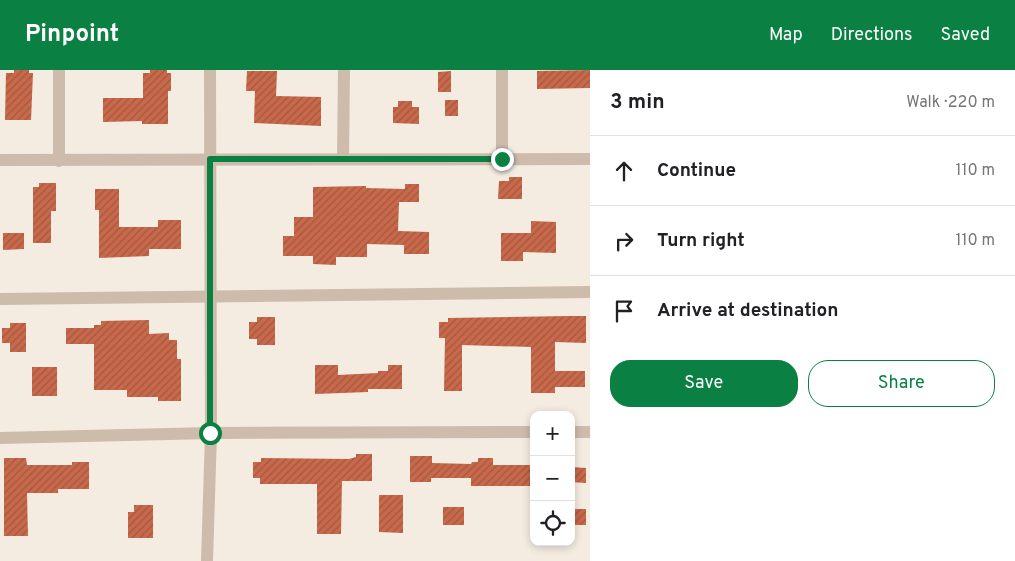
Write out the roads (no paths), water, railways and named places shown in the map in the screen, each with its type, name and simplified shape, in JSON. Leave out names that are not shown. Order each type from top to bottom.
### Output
[{"type":"street","points":[[59,70],[59,161]]},
{"type":"street","points":[[207,561],[211,298],[210,70]]},
{"type":"street","points":[[344,70],[344,159]]},
{"type":"street","points":[[502,70],[502,159]]},
{"type":"street","points":[[0,160],[590,159]]},
{"type":"street","points":[[0,299],[211,298],[590,292]]},
{"type":"street","points":[[0,438],[210,433],[530,432]]},
{"type":"street","points":[[575,432],[590,432]]}]
